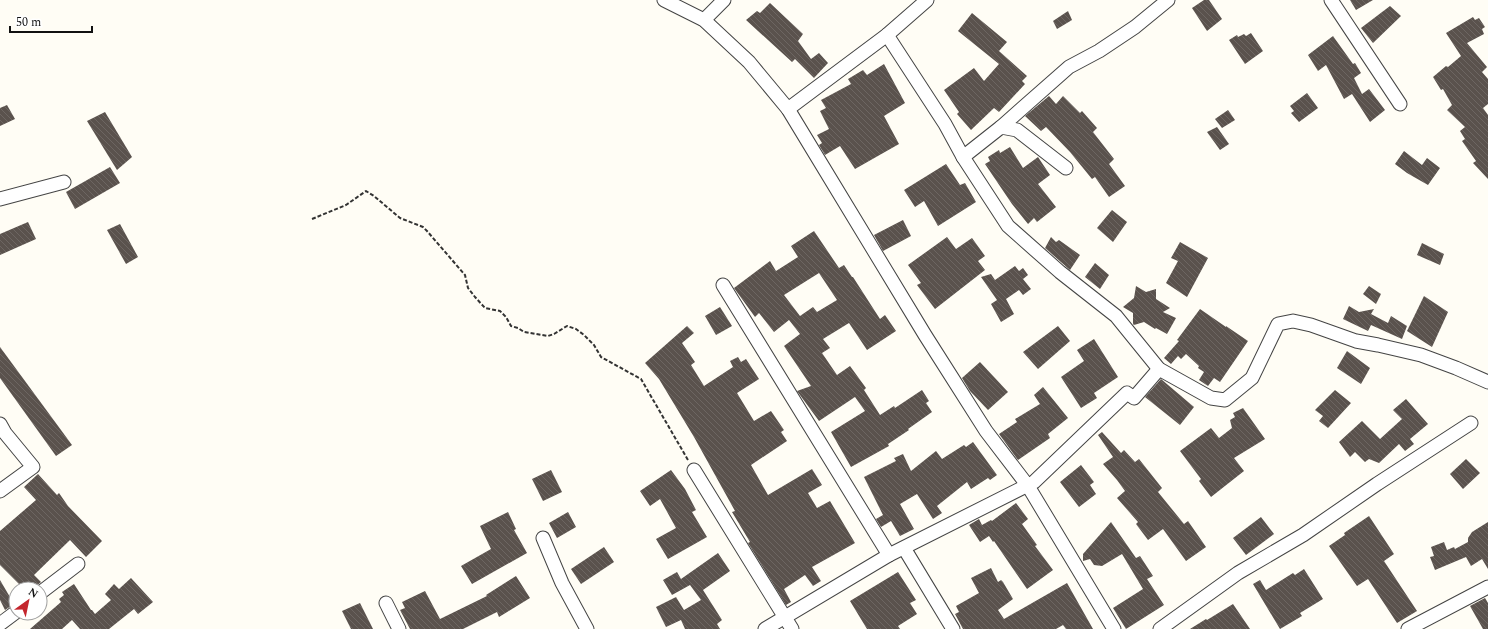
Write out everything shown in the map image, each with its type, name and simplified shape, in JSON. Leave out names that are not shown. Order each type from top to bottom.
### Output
[{"type":"street","points":[[664,0],[704,20],[749,62],[788,109],[925,335],[986,432],[1028,486],[1114,629]]},
{"type":"street","points":[[704,20],[724,0]]},
{"type":"street","points":[[788,109],[887,35],[928,0]]},
{"type":"street","points":[[963,157],[1001,127],[1069,67],[1099,51],[1135,27],[1168,0]]},
{"type":"street","points":[[1331,0],[1400,104]]},
{"type":"street","points":[[887,35],[945,124],[963,157],[1008,226],[1060,272],[1116,316],[1159,369],[1211,398],[1225,400],[1252,378],[1278,324],[1293,321],[1311,325],[1356,341],[1421,355],[1488,382]]},
{"type":"street","points":[[1001,127],[1017,130],[1066,168]]},
{"type":"street","points":[[0,199],[64,182]]},
{"type":"street","points":[[723,285],[889,555]]},
{"type":"street","points":[[765,629],[889,555],[1028,486],[1127,393],[1134,398],[1159,369]]},
{"type":"street","points":[[1160,629],[1238,573],[1303,535],[1471,422]]},
{"type":"street","points":[[0,424],[33,467],[0,492]]},
{"type":"street","points":[[694,470],[792,629]]},
{"type":"street","points":[[544,540],[588,629]]},
{"type":"street","points":[[904,548],[953,629]]},
{"type":"street","points":[[48,587],[78,564]]},
{"type":"street","points":[[1408,629],[1488,587]]},
{"type":"street","points":[[386,603],[399,629]]},
{"type":"path","points":[[312,219],[346,205],[366,191],[400,218],[423,227],[436,240],[444,252],[465,275],[468,288],[485,308],[500,312],[506,317],[511,326],[524,332],[548,336],[567,326],[576,329],[594,345],[601,357],[641,379],[694,470]]},
{"type":"building","points":[[1204,0],[1209,0],[1222,19],[1207,31],[1192,8]]},
{"type":"building","points":[[1350,0],[1373,0],[1356,10]]},
{"type":"building","points":[[770,3],[803,34],[798,41],[811,59],[819,53],[828,63],[814,78],[795,59],[792,62],[746,20],[757,11],[760,13]]},
{"type":"building","points":[[1390,6],[1401,16],[1373,43],[1361,28]]},
{"type":"building","points":[[1068,11],[1072,20],[1057,29],[1053,21]]},
{"type":"building","points":[[972,13],[1007,42],[999,51],[1027,76],[1022,81],[1025,84],[999,112],[994,108],[971,130],[957,114],[959,112],[944,90],[974,68],[984,81],[999,64],[958,31]]},
{"type":"building","points":[[1473,17],[1475,20],[1479,18],[1485,27],[1482,29],[1484,34],[1467,43],[1487,67],[1482,72],[1488,79],[1488,104],[1483,108],[1488,115],[1488,179],[1473,163],[1476,161],[1462,141],[1465,139],[1460,131],[1465,127],[1447,110],[1452,105],[1443,89],[1441,90],[1433,77],[1461,56],[1446,33]]},
{"type":"building","points":[[1251,33],[1263,51],[1245,64],[1229,40],[1237,35],[1238,37],[1244,34],[1246,36]]},
{"type":"building","points":[[1333,36],[1353,64],[1355,63],[1361,73],[1354,78],[1362,94],[1369,89],[1385,110],[1370,122],[1352,94],[1344,99],[1326,65],[1318,71],[1308,55]]},
{"type":"building","points":[[884,64],[905,103],[884,116],[899,144],[855,169],[840,146],[825,155],[819,145],[822,143],[817,135],[829,129],[820,111],[826,108],[821,100],[851,84],[848,79],[863,70],[867,75]]},
{"type":"building","points":[[1307,93],[1318,108],[1299,122],[1291,113],[1294,111],[1290,106]]},
{"type":"building","points":[[1049,96],[1056,104],[1063,96],[1080,113],[1082,111],[1097,128],[1093,132],[1114,159],[1109,164],[1125,186],[1109,197],[1095,177],[1092,179],[1070,152],[1046,127],[1041,131],[1025,116]]},
{"type":"building","points":[[7,105],[15,119],[0,126],[0,108]]},
{"type":"building","points":[[1228,110],[1235,120],[1222,128],[1215,119]]},
{"type":"building","points":[[105,112],[132,157],[117,170],[87,121]]},
{"type":"building","points":[[1217,127],[1229,144],[1220,150],[1207,132]]},
{"type":"building","points":[[1010,147],[1023,168],[1038,157],[1050,175],[1038,184],[1056,207],[1037,222],[1034,218],[1028,224],[1012,204],[985,164],[990,161],[988,157],[999,150],[1000,153]]},
{"type":"building","points":[[1404,151],[1422,165],[1427,158],[1440,168],[1428,185],[1395,164]]},
{"type":"building","points":[[946,164],[960,185],[965,183],[976,202],[938,226],[924,201],[915,207],[904,190]]},
{"type":"building","points":[[110,167],[120,183],[75,209],[66,192]]},
{"type":"building","points":[[1112,210],[1127,222],[1113,242],[1097,228]]},
{"type":"building","points":[[903,220],[911,236],[883,251],[874,235]]},
{"type":"building","points":[[28,222],[36,239],[0,255],[0,234]]},
{"type":"building","points":[[120,224],[138,257],[126,264],[107,230]]},
{"type":"building","points":[[814,231],[839,268],[844,265],[853,277],[880,319],[885,315],[896,331],[867,350],[849,323],[823,339],[830,348],[822,353],[837,375],[850,366],[866,388],[864,390],[880,415],[894,406],[895,408],[922,390],[929,401],[926,403],[932,412],[888,444],[889,446],[851,467],[831,432],[865,411],[855,397],[819,421],[797,391],[811,386],[784,346],[800,334],[789,320],[774,332],[759,313],[755,317],[734,288],[770,261],[776,271],[798,257],[791,246]],"holes":[[[819,273],[837,300],[817,312],[813,307],[800,316],[784,295]]]},
{"type":"building","points":[[947,237],[956,249],[972,238],[985,256],[978,261],[985,270],[935,309],[917,285],[921,283],[908,265]]},
{"type":"building","points":[[1051,237],[1056,242],[1059,240],[1080,255],[1070,270],[1045,248]]},
{"type":"building","points":[[1180,242],[1208,258],[1187,297],[1166,283],[1178,261],[1171,258]]},
{"type":"building","points":[[1422,243],[1444,254],[1440,265],[1417,255]]},
{"type":"building","points":[[1095,263],[1109,275],[1100,289],[1085,277]]},
{"type":"building","points":[[1015,266],[1019,271],[1023,268],[1028,275],[1023,279],[1031,289],[1023,295],[1019,290],[1006,299],[1014,314],[1001,322],[991,304],[997,300],[981,277],[991,274],[995,280]]},
{"type":"building","points":[[1136,286],[1146,292],[1156,289],[1156,299],[1170,308],[1163,312],[1176,318],[1167,334],[1144,322],[1133,324],[1133,313],[1123,307],[1134,298]]},
{"type":"building","points":[[1369,286],[1381,294],[1376,304],[1363,294]]},
{"type":"building","points":[[1424,296],[1448,312],[1432,347],[1407,331]]},
{"type":"building","points":[[1349,306],[1359,312],[1374,309],[1371,314],[1388,323],[1391,316],[1407,326],[1402,339],[1371,325],[1368,331],[1343,319]]},
{"type":"building","points":[[720,307],[732,326],[716,335],[705,316]]},
{"type":"building","points":[[1200,309],[1248,341],[1220,382],[1214,378],[1208,386],[1199,380],[1204,372],[1198,368],[1199,366],[1186,354],[1181,359],[1178,356],[1171,364],[1164,358],[1179,341],[1177,340]]},
{"type":"building","points":[[687,326],[694,333],[682,343],[695,362],[691,365],[704,386],[733,367],[730,361],[738,357],[741,362],[746,359],[759,379],[737,393],[754,421],[771,411],[784,430],[781,432],[787,441],[751,465],[768,495],[812,469],[822,485],[808,493],[817,508],[830,501],[855,543],[812,567],[821,581],[813,586],[805,575],[784,589],[791,602],[786,605],[748,543],[750,542],[732,512],[735,511],[694,437],[659,379],[645,363]]},
{"type":"building","points":[[1058,326],[1070,341],[1038,369],[1023,352]]},
{"type":"building","points":[[1094,339],[1118,377],[1094,393],[1097,398],[1081,408],[1061,377],[1084,361],[1077,350]]},
{"type":"building","points":[[0,347],[72,445],[56,456],[0,378]]},
{"type":"building","points":[[1347,351],[1370,368],[1361,384],[1337,368]]},
{"type":"building","points":[[980,362],[1008,392],[988,410],[970,391],[962,378]]},
{"type":"building","points":[[1161,379],[1194,407],[1180,425],[1145,397]]},
{"type":"building","points":[[1043,387],[1068,418],[1048,434],[1050,438],[1018,460],[999,434],[1017,422],[1015,419],[1040,404],[1034,395]]},
{"type":"building","points":[[1335,390],[1351,403],[1328,428],[1319,421],[1323,416],[1315,410]]},
{"type":"building","points":[[1406,399],[1428,424],[1410,439],[1414,444],[1405,451],[1399,444],[1379,463],[1369,459],[1365,462],[1355,452],[1350,457],[1339,442],[1362,421],[1380,439],[1402,419],[1393,410]]},
{"type":"building","points":[[1243,408],[1265,439],[1234,458],[1244,471],[1211,497],[1199,481],[1201,479],[1180,451],[1211,428],[1219,438],[1232,428],[1230,420],[1235,417],[1233,413]]},
{"type":"building","points":[[1102,432],[1121,453],[1124,450],[1135,462],[1139,459],[1162,488],[1158,492],[1184,524],[1188,521],[1206,547],[1186,561],[1163,529],[1148,540],[1136,524],[1138,522],[1117,498],[1125,491],[1103,464],[1113,457],[1098,435]]},
{"type":"building","points":[[973,442],[997,475],[990,480],[988,478],[971,489],[967,482],[937,506],[942,513],[933,519],[917,494],[900,504],[914,529],[900,536],[891,521],[881,527],[876,519],[883,515],[864,477],[896,461],[894,458],[903,454],[911,471],[936,451],[942,459],[964,445],[966,447]]},
{"type":"building","points":[[1466,459],[1480,473],[1463,489],[1450,474]]},
{"type":"building","points":[[1081,465],[1094,482],[1090,485],[1096,494],[1079,507],[1060,482]]},
{"type":"building","points":[[551,470],[562,492],[543,501],[532,479]]},
{"type":"building","points":[[671,470],[685,489],[696,510],[692,512],[707,537],[668,559],[656,539],[676,528],[660,499],[650,506],[640,491]]},
{"type":"building","points":[[38,474],[57,495],[59,493],[68,506],[102,541],[86,557],[70,540],[34,575],[40,581],[16,581],[0,565],[0,531],[36,500],[24,487]]},
{"type":"building","points":[[1016,503],[1028,519],[1022,524],[1037,545],[1035,546],[1053,570],[1027,589],[994,541],[993,542],[989,536],[980,542],[969,525],[979,519],[982,525],[991,520],[992,521]]},
{"type":"building","points":[[508,512],[516,529],[514,530],[527,553],[472,584],[461,566],[491,549],[480,526]]},
{"type":"building","points":[[568,512],[576,527],[557,538],[549,523]]},
{"type":"building","points":[[1369,516],[1394,554],[1384,561],[1417,611],[1397,623],[1368,579],[1357,586],[1329,546],[1345,535],[1344,533]]},
{"type":"building","points":[[1261,517],[1274,534],[1246,555],[1233,538]]},
{"type":"building","points":[[1111,522],[1136,558],[1140,556],[1153,576],[1147,579],[1164,605],[1126,629],[1113,608],[1143,589],[1122,554],[1102,566],[1094,565],[1090,559],[1083,561],[1083,554]]},
{"type":"building","points":[[1488,522],[1488,569],[1482,559],[1471,566],[1466,557],[1435,570],[1430,557],[1434,556],[1431,547],[1444,542],[1447,550],[1454,547],[1455,549],[1468,542],[1468,538],[1472,532]]},
{"type":"building","points":[[604,547],[614,562],[581,584],[571,569]]},
{"type":"building","points":[[718,553],[730,571],[703,590],[722,620],[717,624],[720,629],[685,629],[681,620],[666,627],[656,607],[676,597],[684,610],[701,600],[690,585],[672,595],[663,580],[677,572],[681,579]]},
{"type":"building","points":[[991,568],[998,582],[1001,580],[1003,582],[1013,599],[998,610],[1004,619],[1067,583],[1093,629],[1066,629],[1063,625],[1056,629],[963,629],[955,614],[959,612],[956,606],[979,593],[971,578]]},
{"type":"building","points":[[1304,569],[1323,599],[1300,613],[1302,616],[1280,629],[1253,584],[1260,580],[1266,590],[1293,573],[1295,575]]},
{"type":"building","points":[[898,572],[916,600],[910,603],[917,614],[898,626],[900,629],[867,629],[850,601]]},
{"type":"building","points":[[516,576],[530,598],[499,617],[497,612],[463,629],[410,629],[400,610],[405,608],[402,602],[425,591],[440,619],[487,596],[486,595]]},
{"type":"building","points":[[131,578],[153,602],[138,614],[134,609],[109,629],[80,629],[72,620],[62,629],[30,629],[39,621],[48,621],[48,613],[61,602],[59,599],[64,595],[62,592],[74,584],[95,614],[111,600],[105,594],[114,584],[119,589]]},
{"type":"building","points":[[0,580],[8,594],[8,608],[5,610],[0,600]]},
{"type":"building","points":[[1485,598],[1488,603],[1488,629],[1483,629],[1470,606]]},
{"type":"building","points":[[360,603],[373,629],[351,629],[342,611]]},
{"type":"building","points":[[1233,604],[1250,629],[1190,629],[1206,619],[1207,620]]}]
